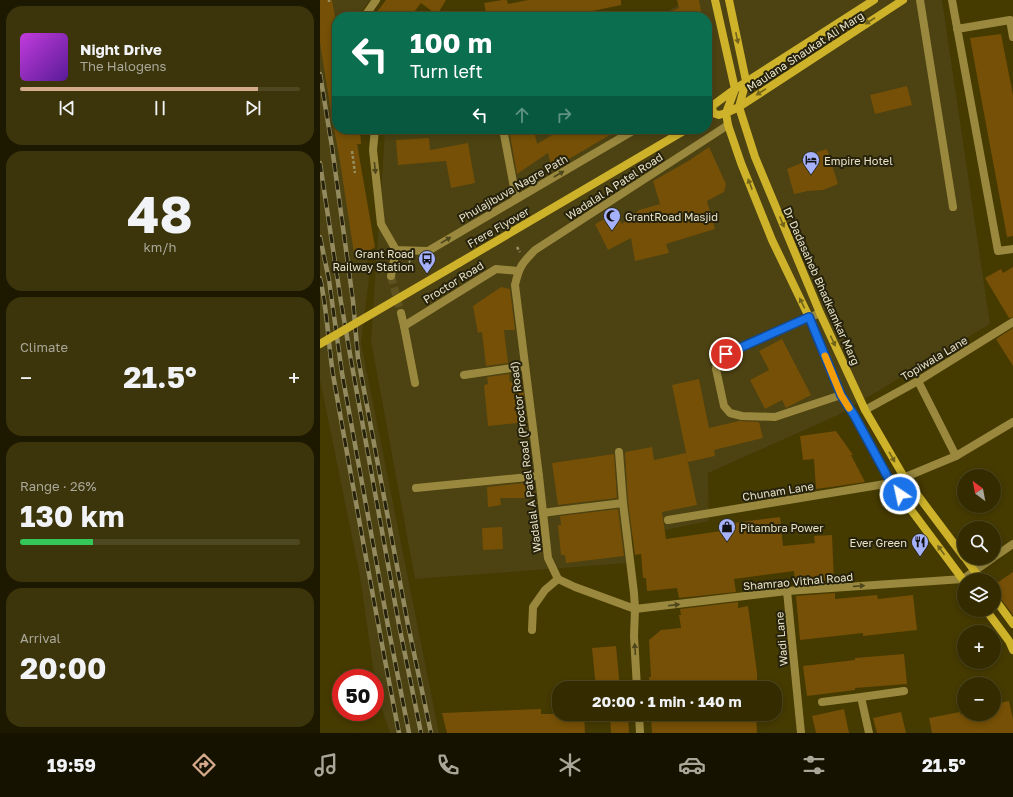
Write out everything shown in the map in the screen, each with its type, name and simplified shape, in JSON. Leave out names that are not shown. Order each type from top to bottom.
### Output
[{"type":"main road","points":[[715,0],[734,89],[726,113],[728,125],[772,240],[809,317],[841,395],[854,415],[891,483],[958,573]]},
{"type":"main road","points":[[729,0],[746,81],[739,107]]},
{"type":"main road","name":"Maulana Shaukat Ali Marg","points":[[712,106],[746,81],[874,0]]},
{"type":"main road","name":"Maulana Shaukat Ali Marg","points":[[726,113],[739,107],[903,0]]},
{"type":"main road","name":"Dr Dadasaheb Bhadkamkar Marg","points":[[739,107],[755,157],[820,313],[865,410],[904,477],[957,548]]},
{"type":"main road","points":[[712,115],[726,113]]},
{"type":"main road","name":"Frere Flyover","points":[[320,344],[678,134]]},
{"type":"main road","points":[[925,529],[936,521]]},
{"type":"main road","name":"Dr Dadasaheb Bhadkamkar Marg","points":[[970,565],[976,573]]},
{"type":"main road","points":[[1001,608],[1013,624]]},
{"type":"main road","points":[[991,617],[1009,641],[1013,650]]},
{"type":"street","points":[[367,12],[376,0]]},
{"type":"street","points":[[920,0],[953,207]]},
{"type":"street","points":[[952,0],[998,251],[1013,248]]},
{"type":"street","points":[[957,29],[1010,20],[1013,36]]},
{"type":"street","name":"Wadalal A Patel Road","points":[[518,271],[524,260],[535,250],[728,125]]},
{"type":"street","points":[[375,134],[373,150],[381,224],[396,250],[391,276]]},
{"type":"street","points":[[504,134],[516,198]]},
{"type":"street","name":"Phulajibuva Nagre Path","points":[[396,250],[428,251],[627,134]]},
{"type":"street","name":"Proctor Road","points":[[404,326],[496,268],[518,271]]},
{"type":"street","name":"Wadalal A Patel Road (Proctor Road)","points":[[518,271],[515,285],[540,476],[548,558],[558,579]]},
{"type":"street","points":[[401,313],[415,383]]},
{"type":"street","points":[[820,313],[726,354],[717,362],[716,369],[724,406],[730,413],[742,416],[775,417],[841,395]]},
{"type":"street","name":"Topiwala Lane","points":[[865,410],[918,381],[1013,322]]},
{"type":"street","points":[[464,375],[525,366]]},
{"type":"street","points":[[918,381],[956,456]]},
{"type":"street","name":"Chunam Lane","points":[[668,520],[891,483],[956,456],[1013,422]]},
{"type":"street","points":[[619,452],[623,503],[634,593],[634,636],[637,681]]},
{"type":"street","points":[[416,488],[540,476]]},
{"type":"street","points":[[544,513],[623,503]]},
{"type":"street","points":[[1001,552],[1013,544]]},
{"type":"street","points":[[971,573],[982,565]]},
{"type":"street","points":[[532,630],[533,607],[545,590],[558,579],[574,587],[635,609]]},
{"type":"street","name":"Shamrao Vithal Road","points":[[635,609],[788,591],[957,580]]},
{"type":"street","name":"Wadi Lane","points":[[788,591],[801,733]]},
{"type":"street","points":[[822,702],[904,691]]},
{"type":"street","points":[[861,697],[869,733]]},
{"type":"street","points":[[639,721],[640,733]]},
{"type":"path","points":[[352,151],[355,173]]},
{"type":"shaded area","points":[[320,0],[370,0],[361,12],[332,12],[332,134],[357,134],[369,278],[361,343],[439,733],[390,733],[384,715],[384,669],[373,669],[360,576],[320,380]]},
{"type":"shaded area","points":[[686,0],[942,0],[990,324],[838,415],[708,473],[709,521],[632,537],[629,563],[415,579],[371,341],[385,134],[712,134],[712,12],[666,12]]},
{"type":"building","points":[[320,0],[332,0],[334,12],[332,12],[332,111],[331,111],[320,43]]},
{"type":"building","points":[[386,0],[446,0],[439,12],[433,12],[421,3],[414,12],[377,12]]},
{"type":"building","points":[[502,0],[507,0],[508,4],[528,0],[621,0],[621,5],[588,12],[486,12],[484,3]]},
{"type":"building","points":[[677,0],[699,0],[701,12],[669,12],[679,8]]},
{"type":"building","points":[[1001,34],[1013,95],[1013,236],[1007,237],[970,38]]},
{"type":"building","points":[[907,86],[912,105],[875,114],[870,95]]},
{"type":"building","points":[[335,134],[360,134],[361,144],[357,144],[375,247],[355,260]]},
{"type":"building","points":[[535,134],[537,144],[554,134],[612,134],[552,169],[548,153],[517,174],[510,135]]},
{"type":"building","points":[[429,138],[430,150],[468,143],[475,183],[451,188],[446,161],[398,165],[396,140]]},
{"type":"building","points":[[709,147],[726,184],[724,192],[707,201],[715,229],[666,244],[669,253],[635,261],[631,238],[608,250],[595,224],[616,213],[622,224],[639,210],[660,204],[653,181],[690,160]]},
{"type":"building","points":[[827,149],[838,184],[823,190],[794,194],[787,169],[816,157],[817,152]]},
{"type":"building","points":[[1013,267],[1013,317],[1009,318],[985,278],[1001,269],[1003,273]]},
{"type":"building","points":[[501,287],[510,289],[515,330],[504,330],[508,363],[486,366],[482,332],[478,333],[473,306]]},
{"type":"building","points":[[1013,328],[1013,366],[996,339]]},
{"type":"building","points":[[782,339],[811,395],[786,408],[782,400],[765,409],[750,380],[769,370],[759,351]]},
{"type":"building","points":[[509,374],[510,382],[522,381],[527,422],[488,426],[484,385],[488,384],[487,377]]},
{"type":"building","points":[[699,379],[709,428],[739,421],[759,422],[763,438],[714,450],[715,456],[688,462],[672,385]]},
{"type":"building","points":[[836,431],[853,455],[851,455],[865,482],[816,489],[814,459],[803,460],[800,436]]},
{"type":"building","points":[[652,447],[654,460],[686,453],[697,505],[662,512],[666,539],[735,529],[734,523],[780,517],[783,546],[815,543],[814,536],[832,535],[834,582],[795,585],[794,571],[734,579],[736,592],[679,598],[677,588],[647,591],[646,578],[643,578],[641,554],[635,555],[628,502],[625,453]]},
{"type":"building","points":[[614,454],[617,498],[558,505],[552,463]]},
{"type":"building","points":[[533,482],[533,498],[500,498],[501,505],[488,507],[487,487]]},
{"type":"building","points":[[618,509],[624,556],[566,563],[565,555],[561,555],[558,525],[561,525],[560,516]]},
{"type":"building","points":[[502,527],[503,549],[483,550],[482,528]]},
{"type":"building","points":[[1013,572],[1013,615],[1001,599],[1001,580]]},
{"type":"building","points":[[835,593],[835,599],[877,595],[878,599],[913,595],[917,630],[863,636],[863,633],[800,640],[796,596]]},
{"type":"building","points":[[738,602],[738,608],[748,606],[757,681],[649,681],[649,677],[651,677],[649,640],[661,630],[681,628],[679,615],[681,615],[680,609]]},
{"type":"building","points":[[616,646],[619,681],[595,681],[592,648]]},
{"type":"building","points":[[904,654],[907,684],[855,688],[855,690],[807,696],[803,666],[855,660],[855,658]]},
{"type":"building","points":[[1009,701],[1013,719],[1013,733],[932,733],[929,718],[957,713],[957,721],[1001,721],[1001,703]]},
{"type":"building","points":[[541,709],[541,714],[552,714],[552,721],[584,721],[585,733],[447,733],[442,713]]},
{"type":"building","points":[[844,709],[849,733],[816,733],[812,716]]},
{"type":"building","points":[[901,712],[906,733],[877,733],[873,718]]},
{"type":"building","points":[[610,721],[628,721],[629,733],[611,733]]},
{"type":"building","points":[[651,721],[756,721],[757,733],[652,733]]},
{"type":"tunnel","points":[[391,276],[401,313]]},
{"type":"railway","points":[[320,74],[332,147],[353,301],[358,358],[408,625],[431,733]]},
{"type":"railway","points":[[320,163],[351,360],[399,625],[421,733]]},
{"type":"railway","points":[[320,237],[329,280],[342,373],[409,733]]},
{"type":"railway","points":[[320,278],[325,304],[334,380],[399,733]]},
{"type":"slow traffic","points":[[825,356],[841,395],[849,408]]},
{"type":"place","name":"Empire Hotel","points":[[811,175]]},
{"type":"place","name":"GrantRoad Masjid","points":[[612,231]]},
{"type":"place","name":"Grant Road Railway Station","points":[[427,274]]},
{"type":"place","name":"Pitambra Power","points":[[727,542]]},
{"type":"place","name":"Ever Green","points":[[920,557]]},
{"type":"route","points":[[726,354],[809,317],[841,395],[854,415],[891,483],[900,494]]}]
